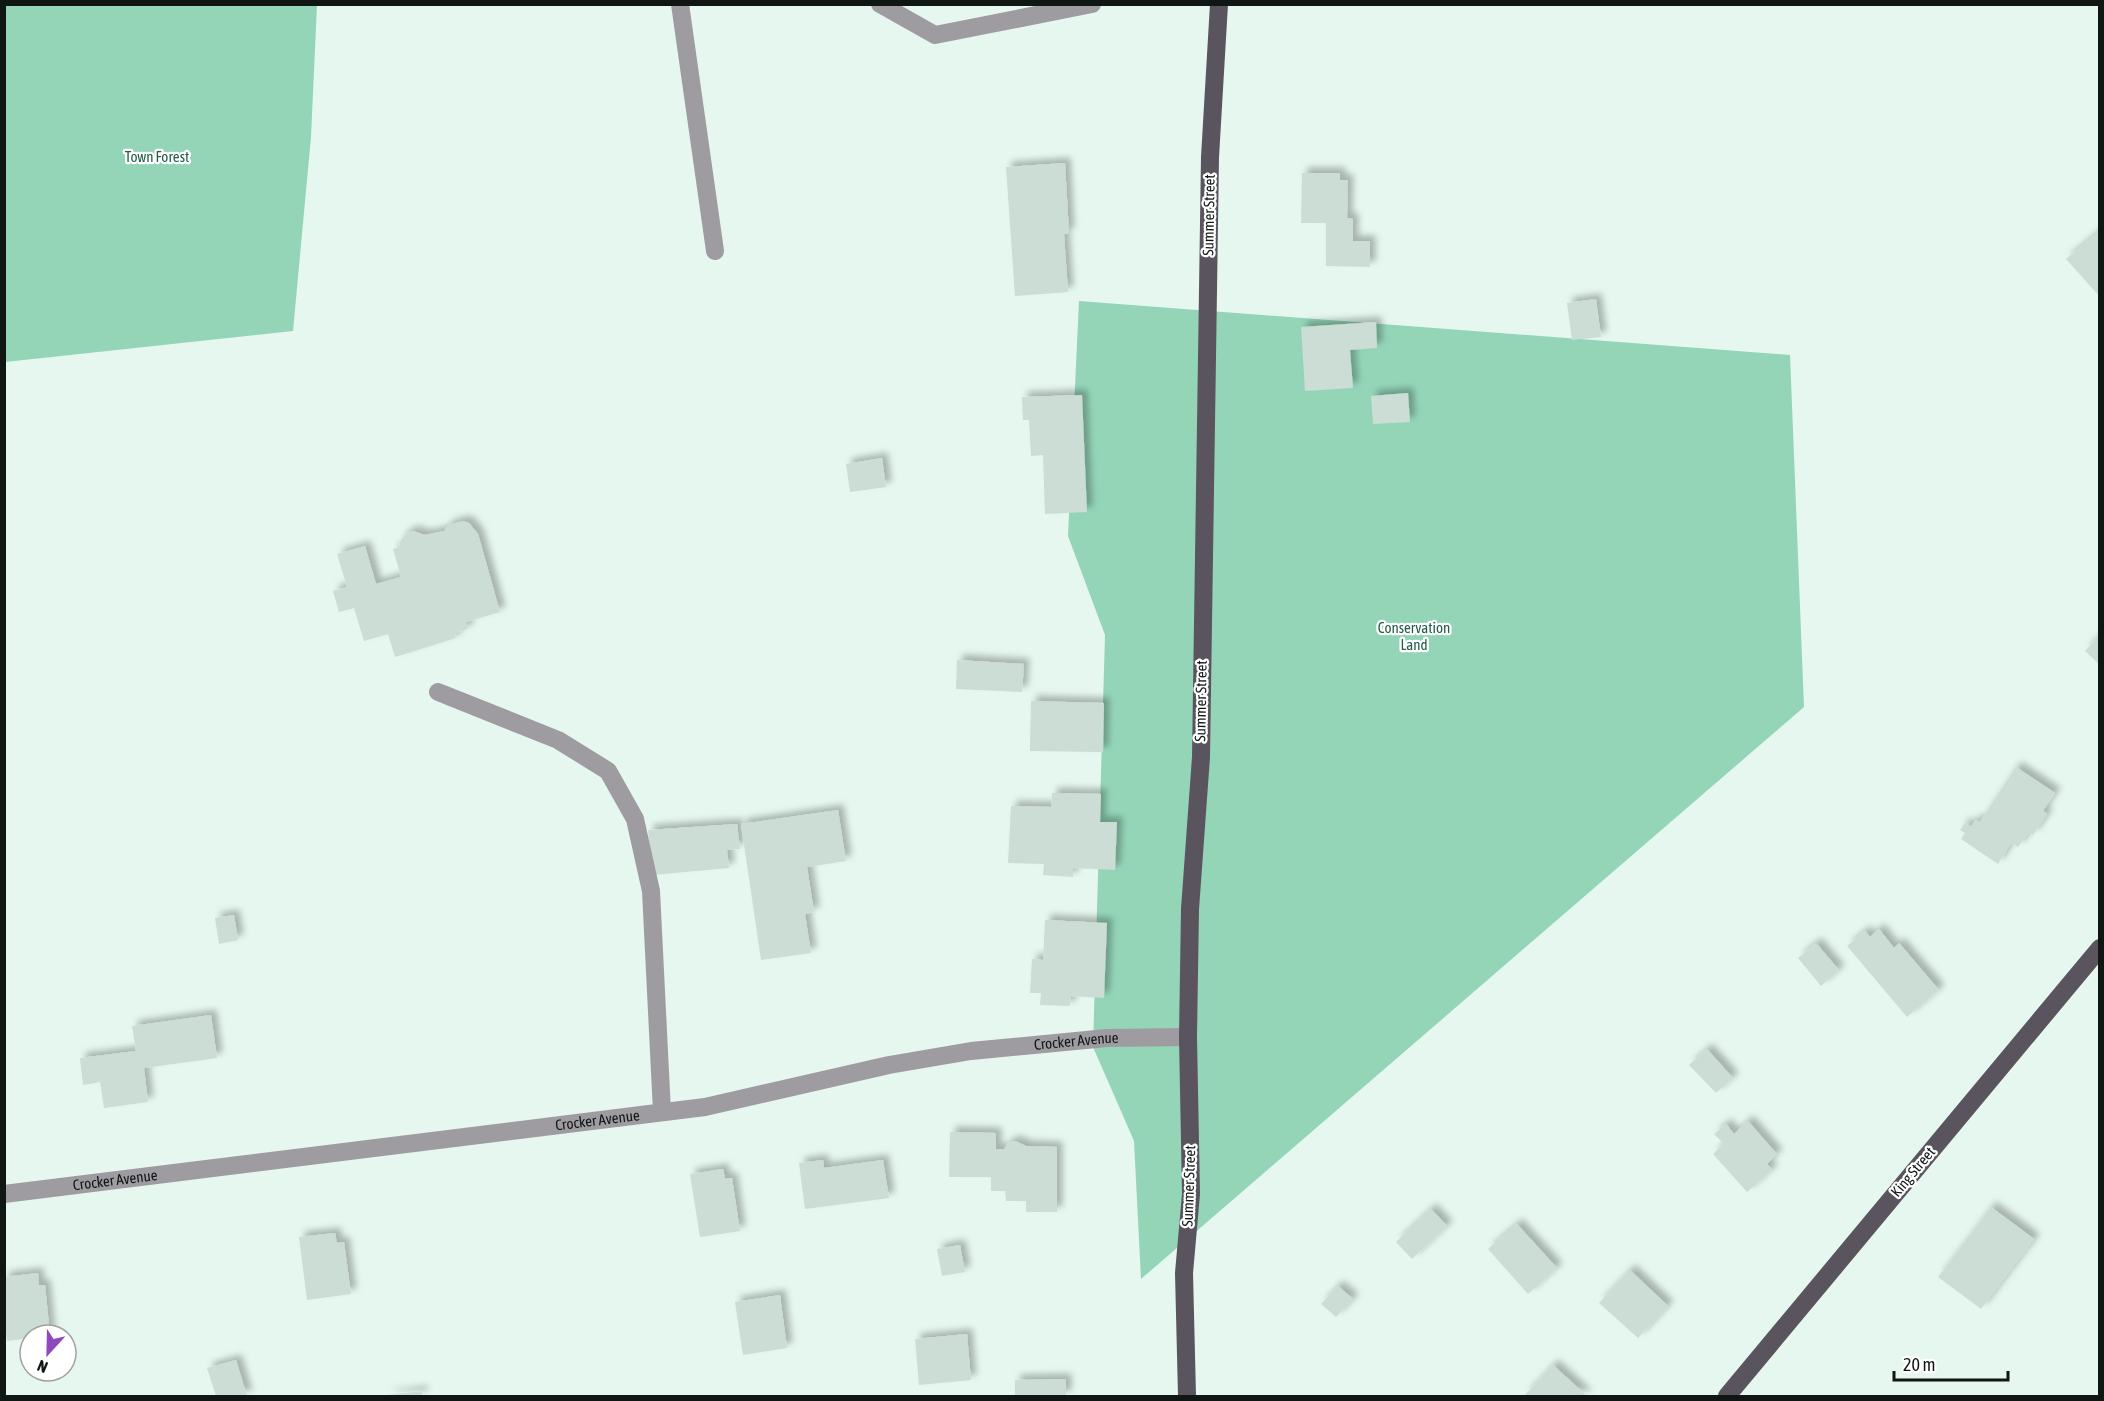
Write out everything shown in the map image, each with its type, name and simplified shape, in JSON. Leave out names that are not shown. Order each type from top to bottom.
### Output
[{"type":"main road","name":"Summer Street","points":[[1187,1396],[1184,1273],[1191,1194],[1188,1037],[1190,909],[1201,745],[1210,157],[1219,4]]},
{"type":"main road","name":"King Street","points":[[1727,1396],[2100,948]]},
{"type":"street","points":[[680,4],[715,251]]},
{"type":"street","points":[[880,4],[935,35],[1092,4]]},
{"type":"street","points":[[438,692],[558,740],[608,771],[635,819],[651,891],[662,1112]]},
{"type":"street","name":"Crocker Avenue","points":[[4,1194],[705,1107],[889,1065],[970,1051],[1107,1038],[1188,1037]]},
{"type":"green space","name":"Town Forest","points":[[4,5],[317,5],[311,137],[293,331],[5,362]]},
{"type":"green space","name":"Conservation Land","points":[[1079,301],[1790,355],[1804,707],[1141,1279],[1134,1141],[1093,1047],[1105,635],[1068,536]]},
{"type":"building","points":[[1065,163],[1069,233],[1064,234],[1068,292],[1015,296],[1006,167]]},
{"type":"building","points":[[1302,173],[1340,173],[1340,180],[1348,180],[1347,218],[1353,219],[1353,241],[1370,241],[1370,267],[1326,266],[1326,223],[1301,223]]},
{"type":"building","points":[[2100,231],[2100,297],[2066,259]]},
{"type":"building","points":[[1596,299],[1601,337],[1572,340],[1567,303]]},
{"type":"building","points":[[1376,322],[1377,348],[1350,350],[1353,388],[1305,391],[1301,327]]},
{"type":"building","points":[[1408,393],[1410,422],[1373,424],[1371,396]]},
{"type":"building","points":[[1082,395],[1087,512],[1045,514],[1043,455],[1031,456],[1029,420],[1023,420],[1022,397]]},
{"type":"building","points":[[882,458],[886,487],[850,492],[846,464]]},
{"type":"building","points":[[463,521],[469,523],[478,534],[500,612],[466,622],[468,629],[455,633],[456,638],[395,657],[388,634],[364,641],[354,608],[339,612],[333,591],[347,587],[337,554],[365,546],[376,584],[401,577],[393,549],[399,547],[406,534],[413,531],[425,535],[444,531],[449,525]]},
{"type":"building","points":[[2100,635],[2100,665],[2085,651]]},
{"type":"building","points":[[957,660],[1024,664],[1022,692],[956,689]]},
{"type":"building","points":[[1031,701],[1104,703],[1103,752],[1030,751]]},
{"type":"building","points":[[2016,767],[2055,793],[2043,811],[2047,814],[2033,835],[2029,832],[2018,847],[2011,843],[1998,864],[1961,839],[1965,833],[1960,830],[1965,823],[1971,827],[1975,820],[1980,822]]},
{"type":"building","points":[[1052,793],[1101,794],[1100,822],[1117,822],[1115,870],[1073,868],[1073,877],[1043,875],[1044,864],[1008,863],[1011,806],[1051,807]]},
{"type":"building","points":[[838,810],[846,861],[807,867],[814,912],[805,914],[811,953],[761,960],[741,824]]},
{"type":"building","points":[[737,824],[740,849],[727,850],[729,868],[652,875],[648,830]]},
{"type":"building","points":[[234,915],[238,940],[219,944],[215,918]]},
{"type":"building","points":[[1045,920],[1107,923],[1104,998],[1071,996],[1070,1006],[1040,1005],[1041,993],[1030,993],[1032,959],[1043,960]]},
{"type":"building","points":[[1879,929],[1894,948],[1899,943],[1939,990],[1907,1017],[1847,946],[1865,931],[1870,937]]},
{"type":"building","points":[[1816,943],[1839,970],[1821,986],[1798,958]]},
{"type":"building","points":[[211,1015],[217,1058],[144,1068],[148,1102],[104,1108],[100,1082],[83,1085],[80,1058],[136,1051],[132,1026]]},
{"type":"building","points":[[1707,1049],[1733,1078],[1716,1093],[1689,1065]]},
{"type":"building","points":[[1748,1121],[1777,1154],[1767,1164],[1772,1170],[1747,1192],[1713,1154],[1724,1144],[1714,1134],[1726,1124],[1734,1134]]},
{"type":"building","points":[[950,1132],[996,1133],[996,1149],[1004,1149],[1008,1143],[1015,1141],[1026,1146],[1057,1147],[1057,1212],[1026,1212],[1026,1201],[1006,1201],[1005,1191],[991,1191],[991,1177],[949,1177]]},
{"type":"building","points":[[823,1160],[824,1168],[883,1160],[889,1198],[805,1209],[799,1163]]},
{"type":"building","points":[[723,1169],[725,1179],[732,1178],[740,1231],[700,1237],[690,1174]]},
{"type":"building","points":[[1991,1207],[2034,1239],[1981,1309],[1938,1277]]},
{"type":"building","points":[[1431,1209],[1447,1226],[1412,1259],[1396,1242]]},
{"type":"building","points":[[1517,1224],[1557,1268],[1528,1294],[1488,1249]]},
{"type":"building","points":[[335,1233],[337,1243],[344,1242],[351,1294],[307,1300],[299,1237]]},
{"type":"building","points":[[960,1245],[965,1272],[942,1276],[937,1249]]},
{"type":"building","points":[[1630,1270],[1668,1306],[1638,1338],[1599,1303]]},
{"type":"building","points":[[38,1273],[39,1285],[45,1285],[49,1323],[18,1323],[18,1340],[7,1341],[4,1277]]},
{"type":"building","points":[[1338,1286],[1353,1299],[1336,1317],[1321,1304]]},
{"type":"building","points":[[780,1295],[787,1348],[743,1355],[735,1302]]},
{"type":"building","points":[[967,1334],[971,1380],[919,1385],[915,1339]]},
{"type":"building","points":[[236,1360],[247,1396],[216,1396],[207,1368]]},
{"type":"building","points":[[1553,1365],[1587,1396],[1524,1396]]},
{"type":"building","points":[[1066,1379],[1066,1396],[1015,1396],[1015,1380]]},
{"type":"building","points":[[422,1391],[422,1396],[388,1396],[388,1395]]}]
